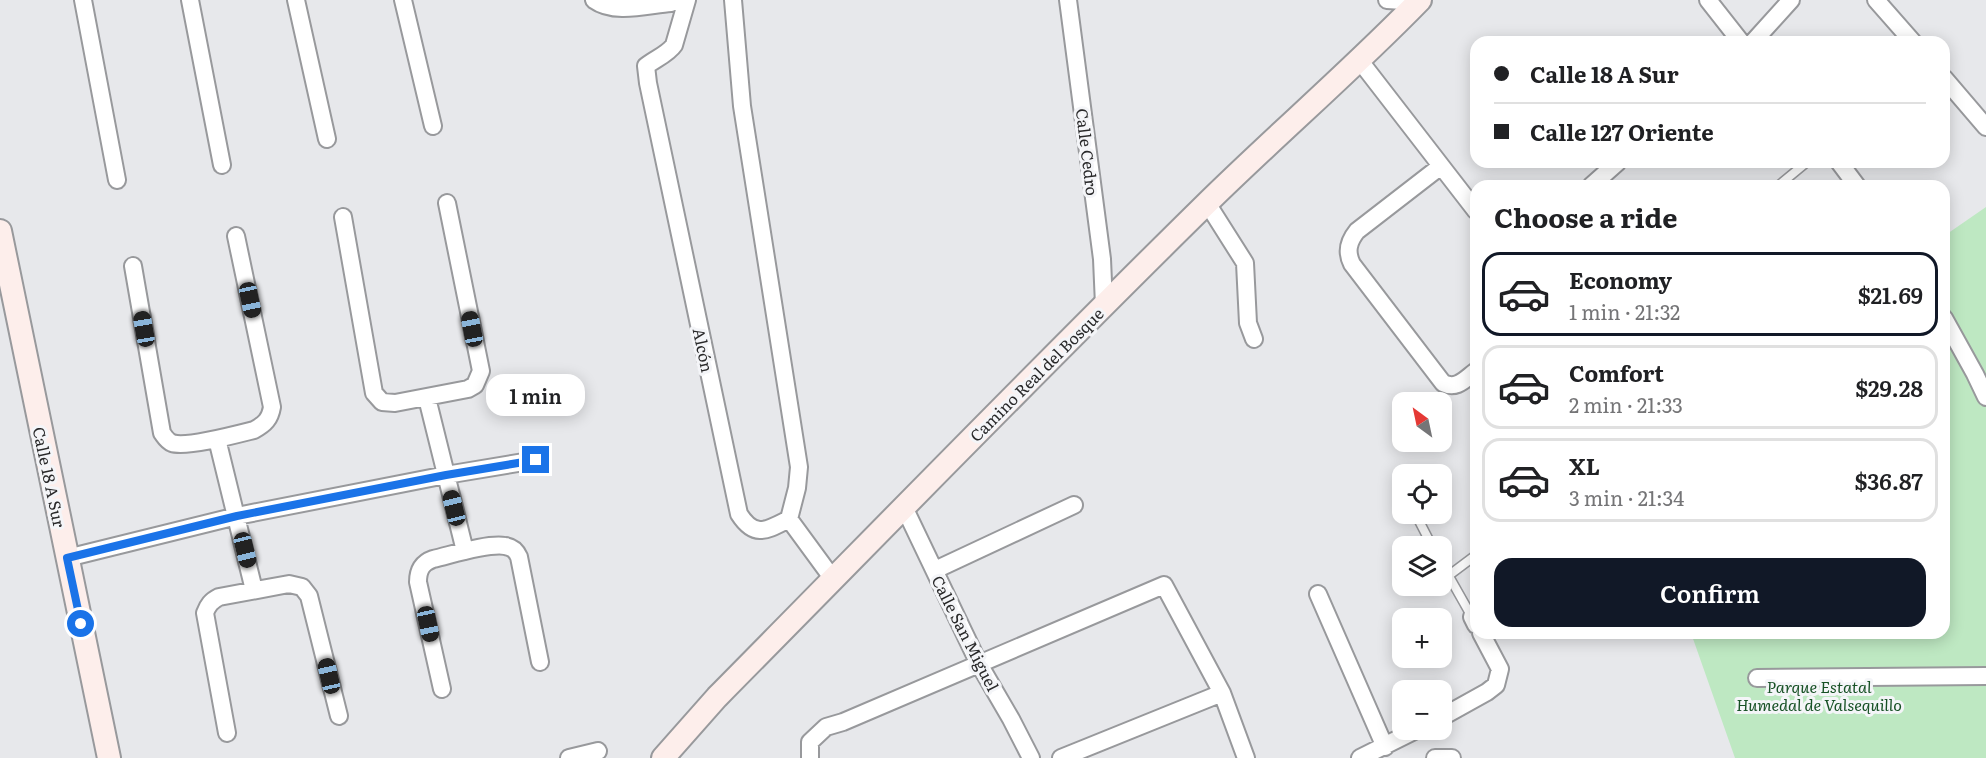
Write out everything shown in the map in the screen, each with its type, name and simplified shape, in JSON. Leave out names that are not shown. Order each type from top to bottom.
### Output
[{"type":"street","points":[[83,0],[117,180]]},
{"type":"street","points":[[190,0],[222,165]]},
{"type":"street","points":[[296,0],[327,139]]},
{"type":"street","points":[[403,0],[433,126]]},
{"type":"street","points":[[594,0],[601,5],[618,8],[671,3],[678,0]]},
{"type":"street","name":"Alcón","points":[[687,0],[675,45],[671,51],[646,66],[648,83],[739,514],[745,524],[755,530],[765,531],[789,519]]},
{"type":"street","points":[[733,0],[742,106],[799,467],[797,488],[789,519],[833,579]]},
{"type":"street","name":"Calle Cedro","points":[[1068,0],[1102,259],[1104,305]]},
{"type":"street","points":[[1387,0],[1420,1]]},
{"type":"street","points":[[1708,0],[1737,36]]},
{"type":"street","points":[[1758,36],[1791,0]]},
{"type":"street","points":[[1876,0],[1908,36]]},
{"type":"street","name":"Camino Real del Bosque","points":[[663,758],[717,697],[1104,305],[1420,1]]},
{"type":"street","points":[[1360,61],[1470,203]]},
{"type":"street","points":[[1950,85],[1986,127]]},
{"type":"street","points":[[1441,166],[1357,231],[1351,238],[1348,254],[1352,264],[1443,383],[1457,386],[1470,376]]},
{"type":"street","points":[[1598,180],[1611,168]]},
{"type":"street","points":[[343,217],[374,393],[382,402],[388,404],[468,389],[475,385],[481,371],[447,203]]},
{"type":"street","points":[[1208,203],[1245,263],[1248,323],[1254,339]]},
{"type":"street","name":"Calle 18 A Sur","points":[[0,231],[109,758]]},
{"type":"street","points":[[133,266],[162,433],[165,438],[176,444],[254,430],[264,425],[271,416],[272,407],[236,236]]},
{"type":"street","points":[[1950,329],[1986,397]]},
{"type":"street","points":[[427,398],[465,551]]},
{"type":"street","points":[[217,438],[254,590]]},
{"type":"street","points":[[67,558],[237,516],[446,475],[536,460]]},
{"type":"street","points":[[935,570],[1074,505]]},
{"type":"street","name":"Calle San Miguel","points":[[904,507],[979,664],[1031,758]]},
{"type":"street","points":[[442,689],[418,574],[426,562],[465,551],[498,545],[516,551],[540,662]]},
{"type":"street","points":[[227,733],[205,613],[212,601],[219,597],[254,590],[296,584],[302,587],[309,596],[339,716]]},
{"type":"street","points":[[810,758],[810,742],[826,727],[843,722],[1164,585],[1222,693],[1246,758]]},
{"type":"street","points":[[1318,594],[1385,747]]},
{"type":"street","points":[[1452,712],[1488,692],[1496,685],[1500,669],[1484,639]]},
{"type":"street","points":[[1757,678],[1986,676]]},
{"type":"street","points":[[1061,758],[1222,693]]},
{"type":"street","points":[[1360,758],[1398,740]]},
{"type":"street","points":[[569,758],[598,752]]},
{"type":"street","points":[[1436,758],[1452,758]]},
{"type":"lane","points":[[1785,180],[1800,168]]},
{"type":"lane","points":[[1452,573],[1470,560]]},
{"type":"lane","points":[[1452,583],[1470,612]]},
{"type":"green space","name":"Parque Estatal Humedal de Valsequillo","points":[[1986,207],[1986,758],[1735,758],[1693,639],[1950,639],[1950,232]]},
{"type":"route","points":[[81,624],[67,558],[237,516],[446,475],[536,460]]}]
